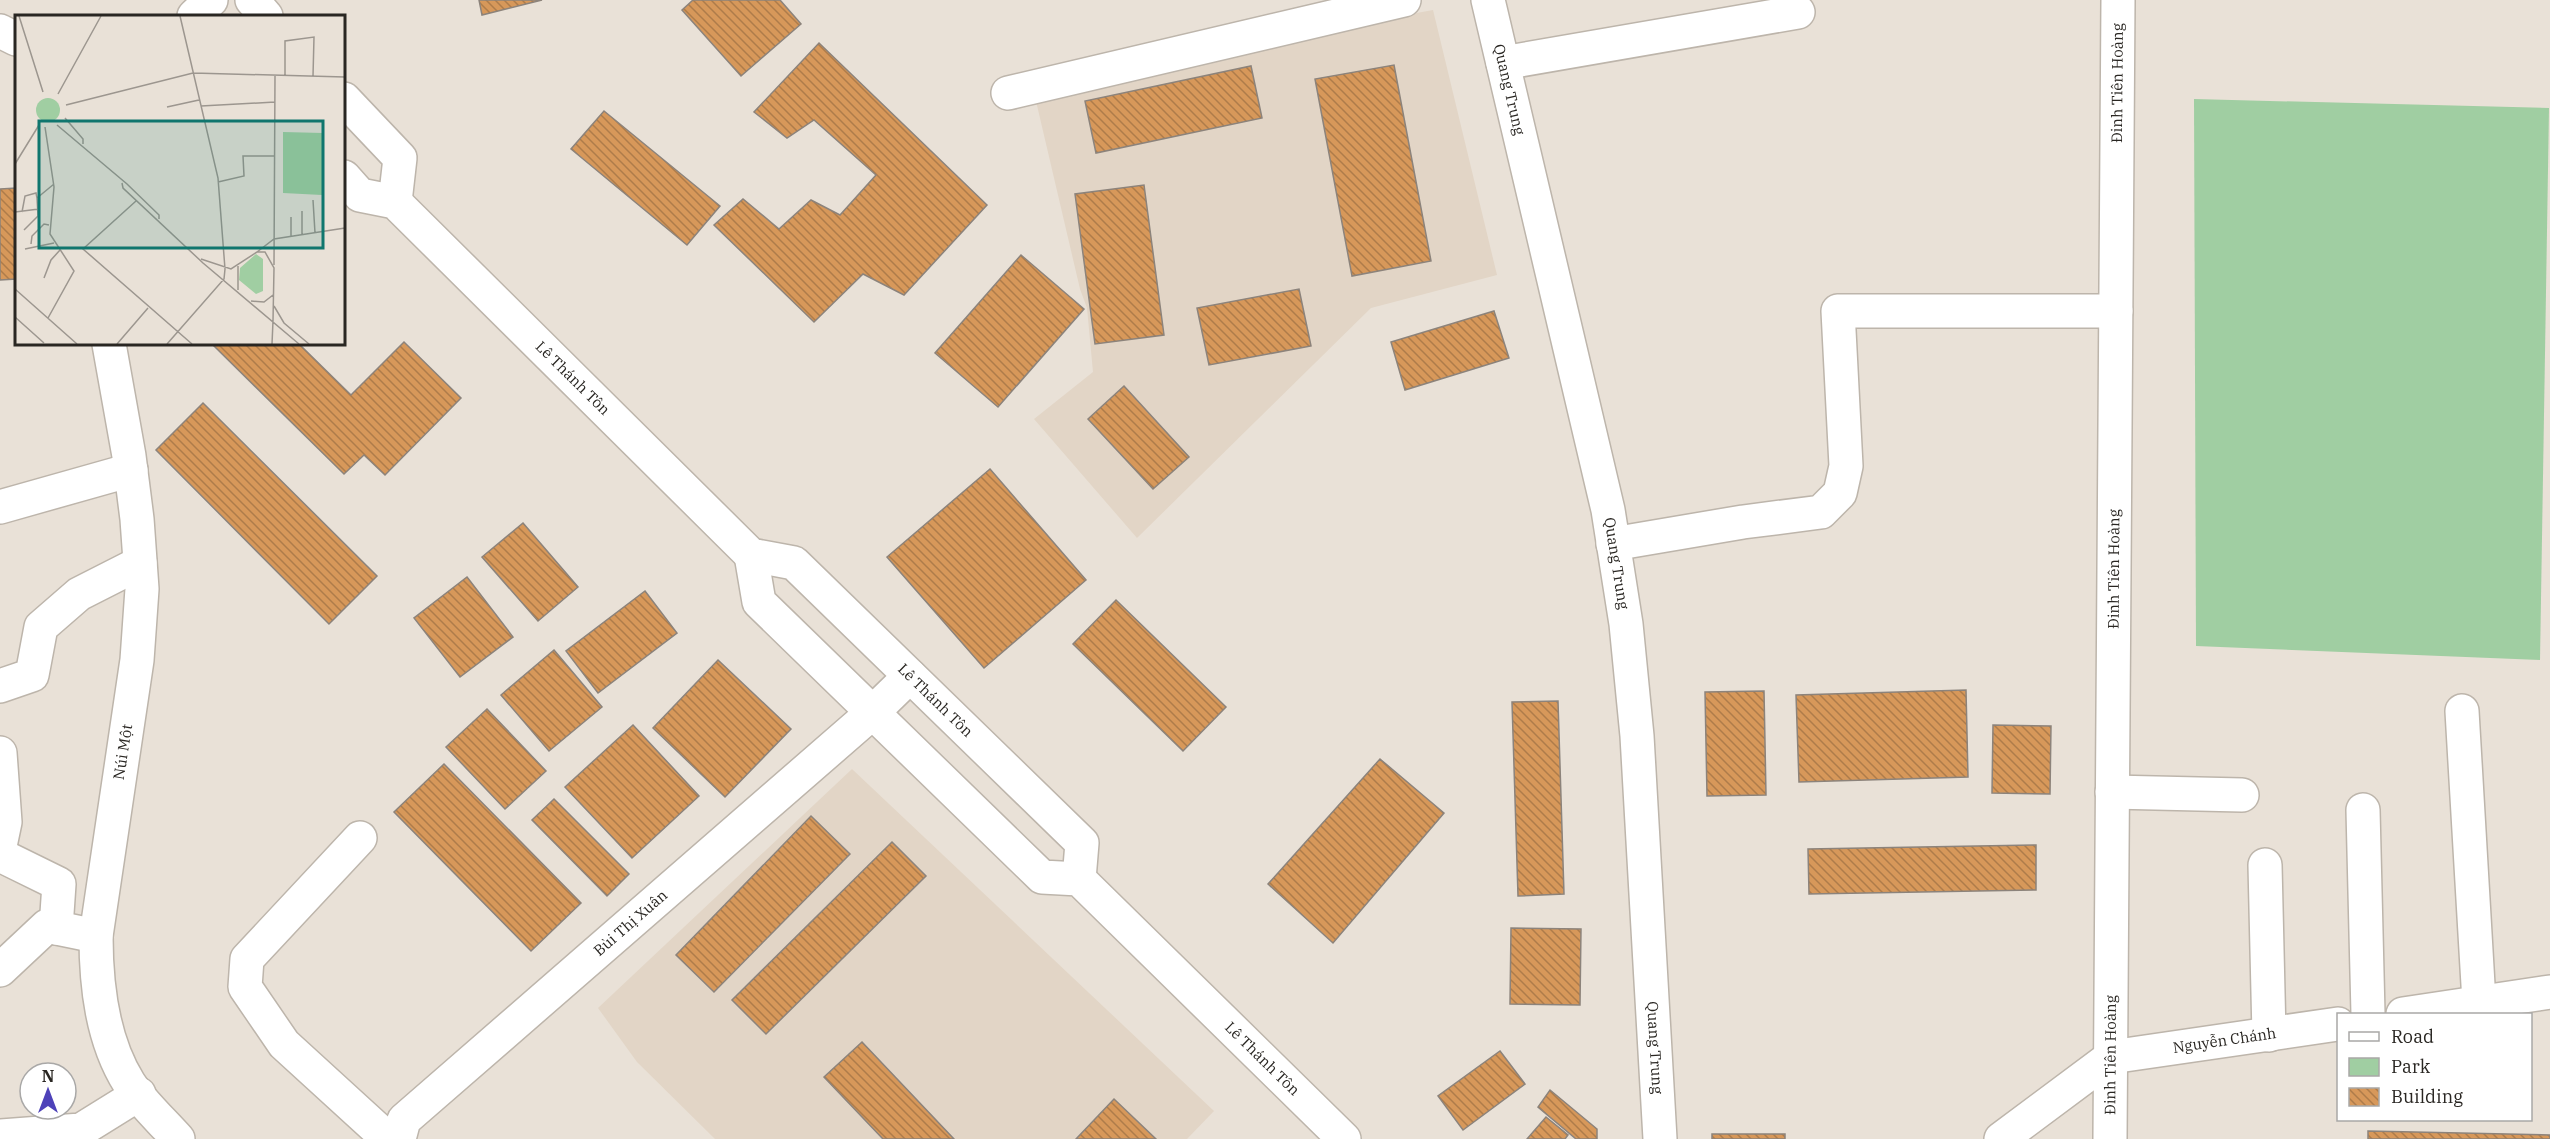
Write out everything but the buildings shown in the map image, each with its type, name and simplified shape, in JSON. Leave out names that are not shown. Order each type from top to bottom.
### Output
[{"type":"street","points":[[195,15],[211,0]]},
{"type":"street","points":[[252,0],[265,15]]},
{"type":"street","points":[[1008,93],[1404,0]]},
{"type":"street","name":"Quang Trung","points":[[1488,0],[1608,510],[1626,624],[1637,736],[1660,1139]]},
{"type":"street","name":"Đinh Tiên Hoàng","points":[[2110,1139],[2118,0]]},
{"type":"street","points":[[1503,63],[1798,12]]},
{"type":"street","points":[[0,31],[15,38]]},
{"type":"street","points":[[345,100],[400,158],[395,202],[360,195],[345,178]]},
{"type":"street","name":"Lê Thánh Tôn","points":[[395,202],[751,555],[794,563],[1082,843],[1079,879],[1344,1139]]},
{"type":"street","points":[[1613,544],[1743,522],[1821,512],[1840,493],[1846,466],[1838,311],[2116,311]]},
{"type":"street","name":"Núi Một","points":[[109,345],[131,470],[142,589],[137,660],[96,936],[96,973],[103,1014],[114,1052],[130,1084],[178,1139]]},
{"type":"street","points":[[0,530],[12,504],[131,470]]},
{"type":"street","points":[[751,555],[759,602],[1042,877],[1079,879]]},
{"type":"street","points":[[0,686],[32,675],[41,627],[80,594],[140,563]]},
{"type":"street","name":"Bùi Thị Xuân","points":[[399,1139],[404,1120],[872,713],[910,676]]},
{"type":"street","points":[[2462,711],[2479,1002]]},
{"type":"street","points":[[0,753],[5,822],[0,846]]},
{"type":"street","points":[[2112,792],[2242,795]]},
{"type":"street","points":[[2363,810],[2368,1013]]},
{"type":"street","points":[[360,838],[247,959],[245,987],[284,1044],[388,1139]]},
{"type":"street","points":[[0,855],[59,884],[56,928]]},
{"type":"street","points":[[2265,865],[2269,1035]]},
{"type":"street","points":[[0,970],[46,926],[96,936]]},
{"type":"street","points":[[2409,1013],[2550,992]]},
{"type":"street","name":"Nguyễn Chánh","points":[[2111,1057],[2337,1024]]},
{"type":"street","points":[[2001,1139],[2111,1057]]},
{"type":"street","points":[[0,1136],[81,1130],[139,1094]]},
{"type":"shaded area","points":[[1433,10],[1497,275],[1371,308],[1137,538],[1034,419],[1093,372],[1087,308],[1080,289],[1032,84]]},
{"type":"shaded area","points":[[852,769],[1214,1111],[1187,1139],[715,1139],[637,1062],[598,1008]]},
{"type":"green space","points":[[2194,99],[2549,108],[2540,660],[2196,646]]}]
